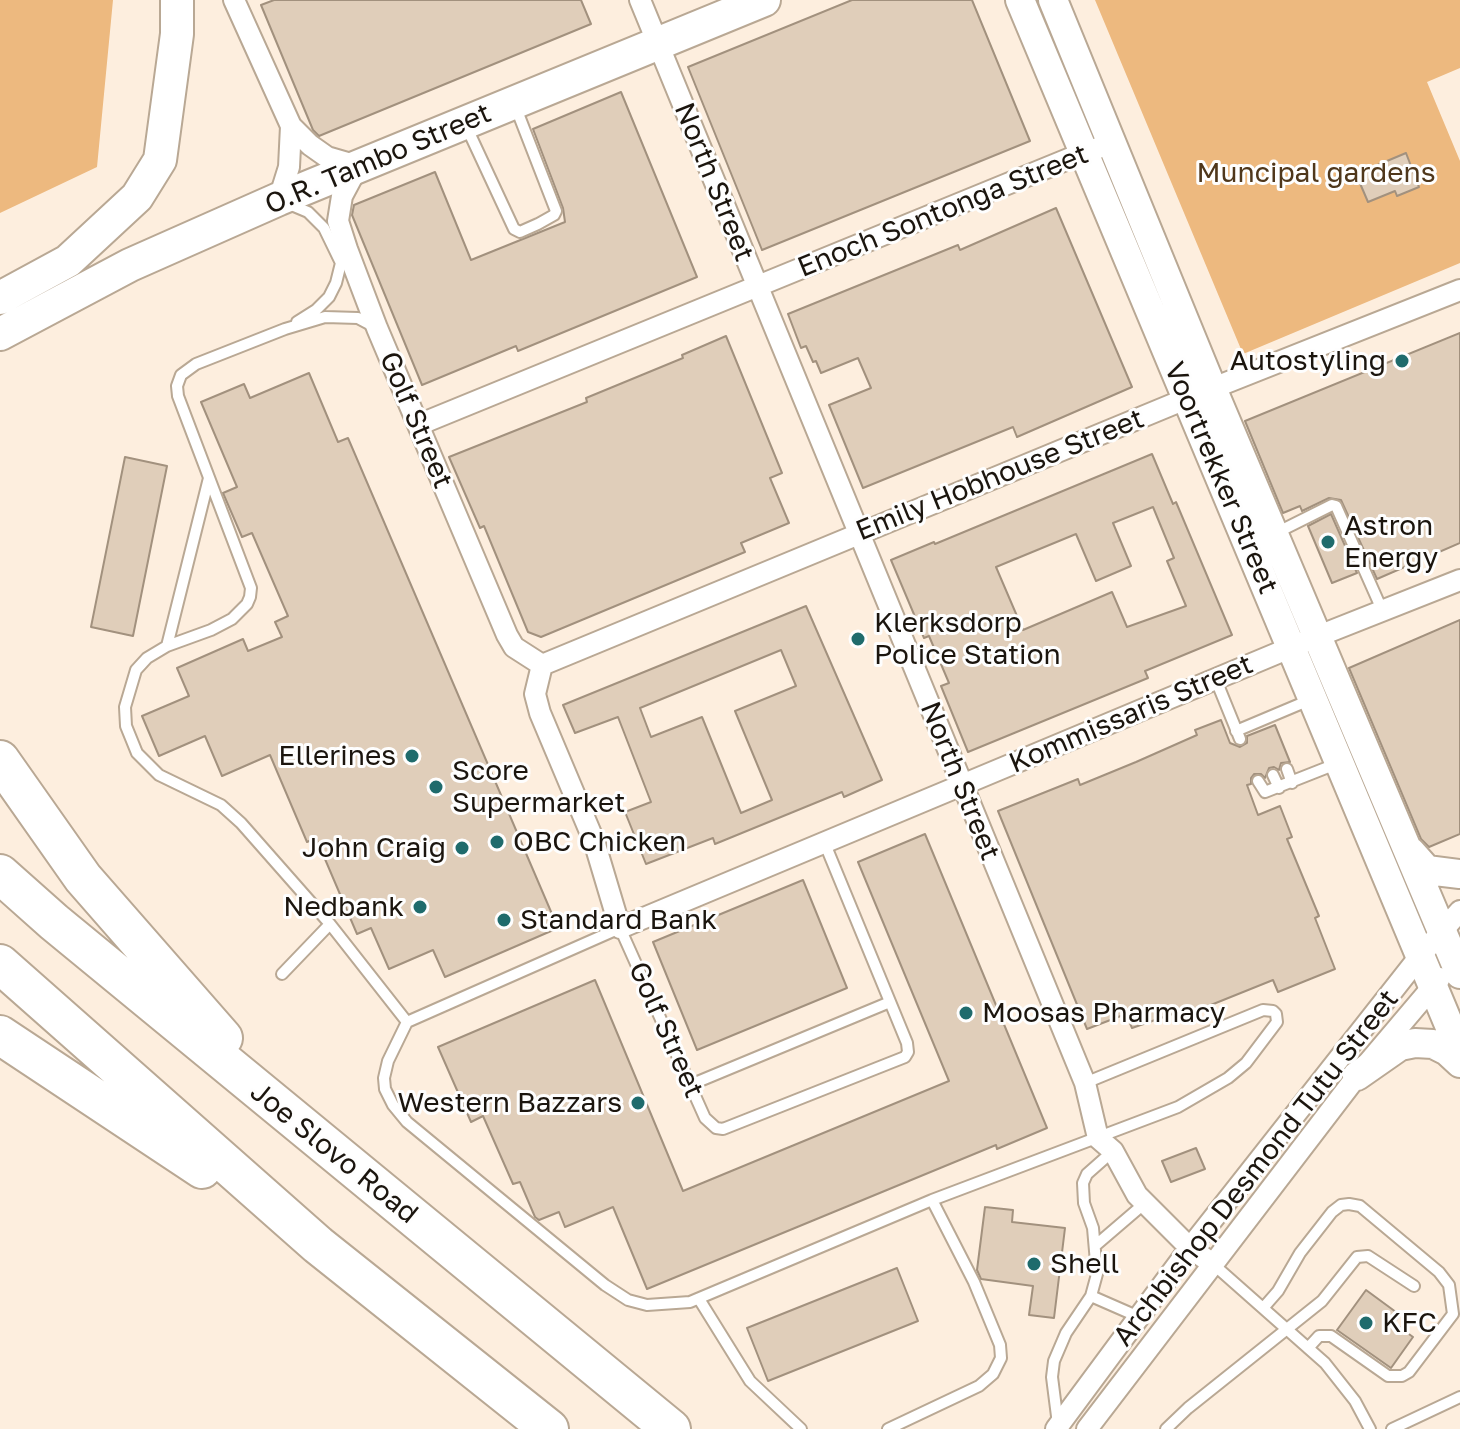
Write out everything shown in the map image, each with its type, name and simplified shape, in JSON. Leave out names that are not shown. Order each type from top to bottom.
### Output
[{"type":"highway","points":[[0,760],[83,878],[310,1134]]},
{"type":"highway","name":"Joe Slovo Road","points":[[0,874],[310,1134],[671,1429]]},
{"type":"highway","points":[[0,964],[318,1245],[549,1429]]},
{"type":"highway","points":[[0,1035],[318,1245]]},
{"type":"main road","points":[[0,298],[68,261],[137,197],[160,160],[177,34],[177,0]]},
{"type":"main road","points":[[177,34],[193,0]]},
{"type":"main road","name":"O.R. Tambo Street","points":[[0,334],[130,265],[279,199],[764,0]]},
{"type":"street","points":[[234,0],[291,126],[327,157],[358,166]]},
{"type":"street","name":"North Street","points":[[640,0],[1085,1083],[1106,1145],[1137,1195],[1190,1248],[1213,1264]]},
{"type":"street","name":"Voortrekker Street","points":[[1020,0],[1083,153],[1200,393],[1274,534],[1304,642],[1313,699],[1460,1051]]},
{"type":"street","name":"Voortrekker Street","points":[[1053,0],[1113,143],[1200,393],[1304,642],[1408,848],[1451,920],[1458,962]]},
{"type":"street","points":[[279,199],[289,167],[291,126]]},
{"type":"street","name":"Enoch Sontonga Street","points":[[418,425],[1113,143]]},
{"type":"street","name":"Golf Street","points":[[358,166],[342,196],[338,221],[377,328],[507,635],[514,647],[542,665],[535,694],[540,713],[594,841],[620,928]]},
{"type":"street","name":"Emily Hobhouse Street","points":[[542,665],[1200,393],[1460,290]]},
{"type":"street","name":"Kommissaris Street","points":[[620,928],[1304,642],[1460,580]]},
{"type":"street","points":[[1408,848],[1427,870],[1460,874]]},
{"type":"street","name":"Archbishop Desmond Tutu Street","points":[[1057,1428],[1190,1248],[1451,920]]},
{"type":"street","name":"Archbishop Desmond Tutu Street","points":[[1087,1429],[1357,1076],[1434,985],[1458,962]]},
{"type":"street","points":[[1357,1076],[1400,1046],[1415,1043],[1433,1044],[1460,1063]]},
{"type":"lane","points":[[464,122],[514,229],[520,232],[546,220],[556,211],[513,102]]},
{"type":"lane","points":[[279,199],[308,212],[324,228],[341,263],[329,297],[316,310],[285,329]]},
{"type":"lane","points":[[377,328],[358,318],[325,317],[285,329],[196,364],[181,375],[177,386],[178,396],[251,588],[250,597],[232,619],[167,646],[147,658],[136,670],[125,707],[126,726],[137,753],[159,775],[221,805],[241,823],[330,924],[407,1022],[388,1061],[384,1078],[385,1089],[393,1105],[407,1122],[605,1285],[628,1300],[668,1306],[699,1299],[932,1200],[1106,1145],[1228,1078],[1246,1063],[1277,1022],[1276,1014],[1263,1010],[1085,1083]]},
{"type":"lane","points":[[167,646],[209,478]]},
{"type":"lane","points":[[1274,534],[1301,519],[1336,506],[1383,612]]},
{"type":"lane","points":[[1216,680],[1238,735],[1313,699]]},
{"type":"lane","points":[[1258,781],[1264,791],[1279,788],[1339,763]]},
{"type":"lane","points":[[1287,769],[1292,783]]},
{"type":"lane","points":[[1273,775],[1279,788]]},
{"type":"lane","name":"Golf Street","points":[[620,928],[710,1125],[723,1129],[905,1057],[907,1043],[825,844]]},
{"type":"lane","points":[[282,974],[330,924]]},
{"type":"lane","name":"Kommissaris Street","points":[[407,1022],[620,928]]},
{"type":"lane","points":[[690,1085],[890,1002]]},
{"type":"lane","points":[[1057,1428],[1052,1377],[1054,1361],[1066,1333],[1091,1296],[1097,1274],[1096,1245],[1084,1203],[1083,1183],[1106,1145]]},
{"type":"lane","points":[[888,1429],[979,1386],[993,1374],[1001,1358],[1000,1345],[974,1282],[932,1200]]},
{"type":"lane","points":[[1096,1245],[1145,1203]]},
{"type":"lane","points":[[1264,1307],[1332,1212],[1341,1205],[1349,1204],[1360,1206],[1439,1272],[1449,1285],[1453,1314],[1402,1376],[1388,1376],[1331,1336],[1319,1336],[1308,1348]]},
{"type":"lane","points":[[1166,1429],[1322,1301],[1354,1260],[1364,1255],[1414,1286]]},
{"type":"lane","points":[[1213,1264],[1325,1363],[1355,1401],[1370,1429]]},
{"type":"lane","points":[[1091,1296],[1139,1317]]},
{"type":"lane","points":[[699,1299],[750,1381],[801,1429]]},
{"type":"lane","points":[[1392,1429],[1460,1397]]},
{"type":"lane","points":[[1417,1417],[1423,1429]]},
{"type":"green space","points":[[0,0],[113,0],[97,167],[0,213]]},
{"type":"green space","name":"Muncipal gardens","points":[[1095,0],[1460,0],[1460,68],[1427,82],[1460,161],[1460,263],[1243,354]]},
{"type":"building","points":[[274,0],[581,0],[591,24],[319,136],[313,130],[261,5]]},
{"type":"building","points":[[852,0],[972,0],[1030,141],[762,250],[688,67]]},
{"type":"building","points":[[621,92],[697,277],[518,351],[516,346],[422,385],[352,215],[354,205],[435,172],[471,260],[565,222],[563,208],[533,129]]},
{"type":"building","points":[[1406,153],[1419,187],[1397,196],[1395,191],[1368,202],[1356,174]]},
{"type":"building","points":[[1056,208],[1132,387],[1017,437],[1013,427],[863,488],[829,405],[871,388],[858,358],[821,373],[806,346],[801,348],[788,314],[958,245],[960,250]]},
{"type":"building","points":[[1460,333],[1460,543],[1377,579],[1341,500],[1329,498],[1302,511],[1300,506],[1283,513],[1245,421]]},
{"type":"building","points":[[726,336],[782,473],[770,478],[789,523],[741,543],[745,552],[541,637],[528,632],[484,526],[480,528],[449,457],[587,402],[586,398],[683,358],[682,355]]},
{"type":"building","points":[[309,373],[338,442],[348,438],[558,928],[445,977],[433,950],[389,969],[371,928],[357,934],[316,838],[307,842],[270,755],[222,776],[205,736],[159,756],[142,716],[189,696],[177,668],[243,639],[248,651],[282,637],[275,622],[288,616],[252,533],[242,537],[223,493],[237,487],[201,402],[244,384],[250,398]]},
{"type":"building","points":[[1152,454],[1173,504],[1176,502],[1232,635],[1145,671],[1148,678],[968,752],[941,686],[949,683],[929,636],[924,638],[891,560]],"holes":[[[1153,507],[1174,558],[1167,561],[1186,606],[1127,627],[1112,592],[1023,630],[996,567],[1076,534],[1096,581],[1131,566],[1113,523]]]},
{"type":"building","points":[[125,457],[167,466],[133,636],[91,627]]},
{"type":"building","points":[[1331,514],[1357,573],[1332,583],[1308,526]]},
{"type":"building","points":[[806,606],[882,780],[844,797],[842,792],[715,844],[713,838],[646,864],[625,812],[651,802],[618,717],[575,733],[563,705]],"holes":[[[781,650],[796,686],[735,711],[772,800],[741,813],[702,717],[651,737],[640,708]]]},
{"type":"building","points":[[1460,620],[1460,834],[1429,847],[1421,839],[1349,668]]},
{"type":"building","points":[[1221,720],[1230,743],[1240,747],[1247,743],[1247,736],[1275,725],[1290,762],[1281,763],[1279,770],[1269,768],[1265,778],[1254,774],[1251,784],[1247,785],[1258,815],[1280,806],[1292,837],[1287,839],[1319,916],[1315,918],[1335,969],[1278,992],[1273,980],[1186,1015],[1184,1010],[1132,1028],[1126,1014],[1087,1029],[998,811],[1078,779],[1080,785],[1197,735],[1195,730]]},
{"type":"building","points":[[925,834],[1047,1128],[997,1149],[996,1145],[647,1289],[613,1207],[565,1227],[559,1212],[539,1220],[535,1217],[520,1182],[513,1184],[483,1116],[471,1122],[438,1047],[595,980],[683,1191],[949,1081],[858,862]]},
{"type":"building","points":[[803,880],[847,988],[697,1050],[653,942]]},
{"type":"building","points":[[1196,1148],[1205,1169],[1171,1182],[1162,1161]]},
{"type":"building","points":[[985,1207],[1013,1210],[1012,1222],[1065,1228],[1054,1318],[1029,1315],[1033,1286],[981,1279],[977,1270]]},
{"type":"building","points":[[897,1268],[918,1321],[768,1381],[747,1328]]},
{"type":"building","points":[[1366,1290],[1400,1315],[1394,1323],[1413,1337],[1391,1368],[1337,1330]]},
{"type":"place","name":"Autostyling","points":[[1402,361]]},
{"type":"place","name":"Astron Energy","points":[[1328,542]]},
{"type":"place","name":"Klerksdorp Police Station","points":[[858,639]]},
{"type":"place","name":"Ellerines","points":[[412,756]]},
{"type":"place","name":"Score Supermarket","points":[[436,787]]},
{"type":"place","name":"OBC Chicken","points":[[497,842]]},
{"type":"place","name":"John Craig","points":[[462,848]]},
{"type":"place","name":"Nedbank","points":[[420,907]]},
{"type":"place","name":"Standard Bank","points":[[504,920]]},
{"type":"place","name":"Moosas Pharmacy","points":[[966,1013]]},
{"type":"place","name":"Western Bazzars","points":[[638,1103]]},
{"type":"place","name":"Shell","points":[[1034,1264]]},
{"type":"place","name":"KFC","points":[[1366,1323]]}]
